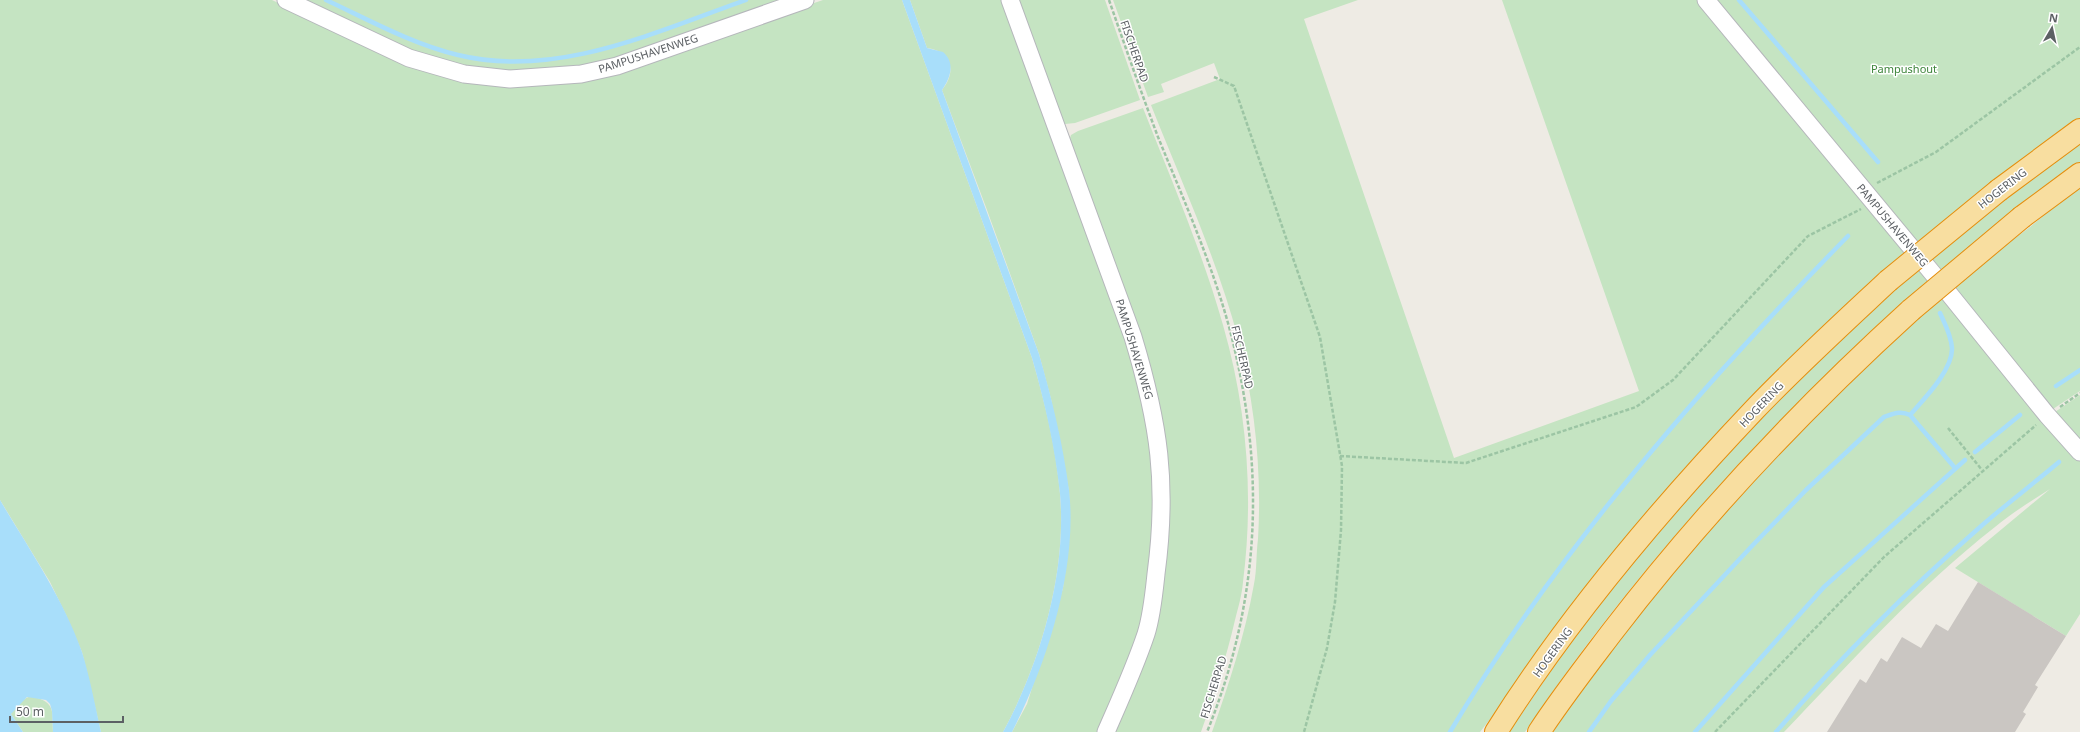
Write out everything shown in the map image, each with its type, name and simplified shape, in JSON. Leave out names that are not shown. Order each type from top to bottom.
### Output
[{"type":"highway","name":"HOGERING","points":[[1496,732],[1535,673],[1589,600],[1668,504],[1755,410],[1888,281],[1999,190],[2080,130]]},
{"type":"highway","points":[[1539,732],[1590,660],[1688,537],[1749,468],[1845,370],[1911,310],[2022,217],[2080,174]]},
{"type":"street","name":"PAMPUSHAVENWEG","points":[[286,0],[409,58],[464,74],[510,79],[581,74],[618,66],[804,0]]},
{"type":"street","name":"PAMPUSHAVENWEG","points":[[1010,0],[1133,337],[1145,377],[1158,436],[1163,506],[1161,536],[1152,606],[1147,632],[1131,675],[1106,732]]},
{"type":"street","name":"PAMPUSHAVENWEG","points":[[1706,0],[1869,196],[2047,415],[2080,452]]},
{"type":"path","name":"FISCHERPAD","points":[[1109,0],[1145,103],[1187,206],[1225,315],[1243,390],[1253,457],[1254,512],[1249,585],[1229,669],[1207,732]]},
{"type":"path","points":[[1340,456],[1466,463],[1636,407],[1674,380],[1808,236],[1936,152],[2080,47]]},
{"type":"path","points":[[1214,77],[1234,86],[1318,330],[1340,456],[1340,530],[1334,602],[1327,648],[1304,732]]},
{"type":"path","points":[[2058,408],[2080,393]]},
{"type":"path","points":[[1715,732],[1884,557],[1982,470],[2041,421]]},
{"type":"path","points":[[1948,428],[1982,470]]},
{"type":"green space","points":[[0,0],[272,0],[383,53],[508,85],[551,85],[588,79],[823,0],[902,0],[1032,358],[1056,459],[1060,494],[1061,524],[1055,586],[1039,647],[1028,677],[1003,732],[101,732],[82,652],[66,615],[50,582],[0,500]]},
{"type":"green space","points":[[299,0],[785,0],[642,51],[583,66],[509,72],[481,70],[435,61]]},
{"type":"green space","points":[[910,0],[1003,0],[1128,341],[1147,411],[1158,506],[1142,633],[1101,732],[1012,732],[1027,704],[1063,588],[1070,518],[1069,491],[1051,399],[1039,354],[942,90],[950,76],[950,63],[942,53],[927,48]]},
{"type":"green space","points":[[1016,0],[1105,0],[1140,100],[1075,123],[1065,124],[1062,121]]},
{"type":"green space","points":[[1113,0],[1358,0],[1304,19],[1454,458],[1639,391],[1502,0],[1699,0],[1908,255],[1756,394],[1697,455],[1480,732],[1212,732],[1241,641],[1255,579],[1259,514],[1256,438],[1244,363],[1220,279],[1198,220],[1151,105],[1220,79],[1214,63],[1161,84],[1164,92],[1148,97]]},
{"type":"green space","name":"Pampushout","points":[[1711,0],[2080,0],[2080,123],[1916,248]]},
{"type":"green space","points":[[1143,108],[1196,243],[1215,297],[1238,388],[1246,452],[1248,517],[1242,592],[1224,663],[1201,732],[1110,732],[1135,676],[1167,472],[1070,138],[1071,135],[1078,131]]},
{"type":"green space","points":[[2080,142],[2080,163],[1942,270],[1931,257],[2011,192]]},
{"type":"green space","points":[[2080,186],[2080,391],[2053,409],[2050,409],[1948,288],[2030,227]]},
{"type":"green space","points":[[1918,267],[1929,280],[1873,330],[1818,383],[1712,493],[1614,610],[1568,671],[1525,732],[1509,732],[1603,595],[1754,420]]},
{"type":"green space","points":[[1940,294],[2080,459],[2080,614],[2066,636],[1955,568],[2050,489],[2001,522],[1966,550],[1912,600],[1860,652],[1784,732],[1553,732],[1646,597],[1740,484]]},
{"type":"green space","points":[[2080,395],[2080,443],[2055,412]]},
{"type":"green space","points":[[32,696],[45,701],[51,708],[53,732],[23,732],[11,714],[20,703],[26,698]]},
{"type":"water","points":[[902,0],[910,0],[927,48],[943,52],[947,56],[951,66],[949,76],[942,90],[1039,354],[1057,422],[1067,473],[1071,520],[1069,551],[1064,582],[1048,646],[1025,705],[1012,732],[1003,732],[1028,677],[1039,647],[1055,586],[1061,524],[1060,494],[1055,459],[1045,408],[1032,358]]},
{"type":"water","points":[[0,500],[45,574],[74,632],[85,662],[101,732],[53,732],[52,711],[50,704],[46,700],[27,697],[11,714],[23,732],[0,732]]},
{"type":"building","points":[[1978,582],[2066,636],[2035,685],[2038,687],[2023,712],[2026,714],[2015,732],[1827,732],[1860,679],[1866,683],[1881,658],[1887,662],[1902,637],[1921,648],[1936,624],[1948,631]]},
{"type":"waterway","points":[[326,0],[424,45],[458,55],[495,61],[532,61],[568,57],[641,38],[746,0]]},
{"type":"waterway","points":[[1739,0],[1878,162]]},
{"type":"waterway","points":[[1450,732],[1492,664],[1537,599],[1585,534],[1634,472],[1739,351],[1848,236]]},
{"type":"waterway","points":[[1940,313],[1948,330],[1952,348],[1951,357],[1943,375],[1910,415],[1955,468]]},
{"type":"waterway","points":[[2056,386],[2080,370]]},
{"type":"waterway","points":[[1589,732],[1611,701],[1650,655],[1806,490],[1884,417],[1900,413],[1910,415]]},
{"type":"waterway","points":[[1975,452],[2020,415]]},
{"type":"waterway","points":[[1695,732],[1824,587],[1965,460]]},
{"type":"waterway","points":[[1776,732],[1824,678],[1874,626],[1926,576],[1979,528],[2059,462]]}]
